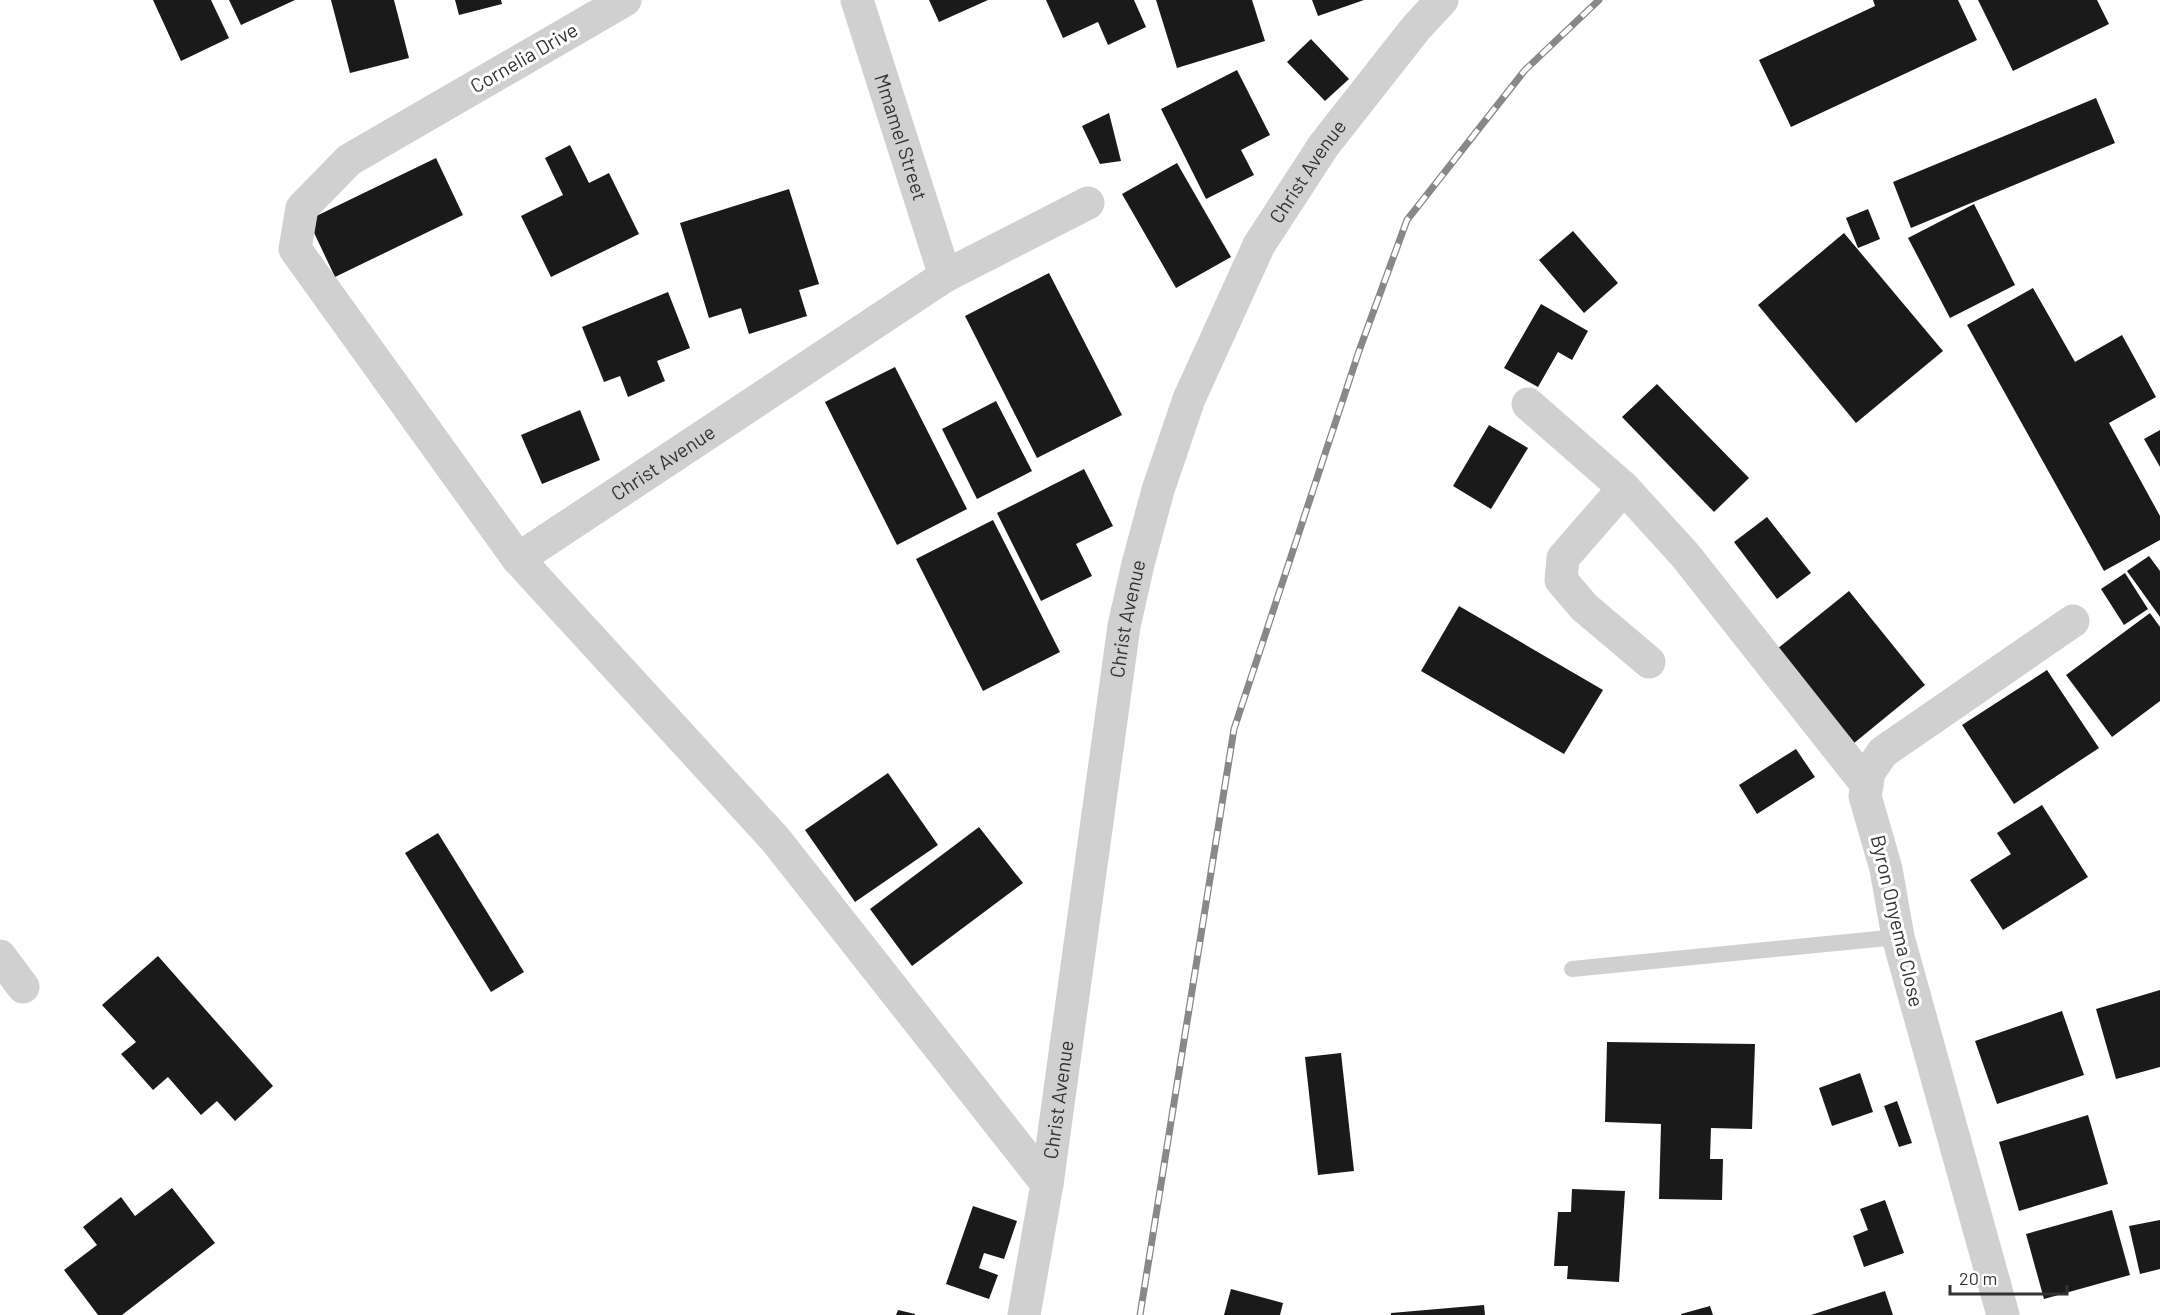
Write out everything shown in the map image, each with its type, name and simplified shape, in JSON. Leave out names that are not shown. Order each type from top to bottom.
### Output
[{"type":"street","name":"Cornelia Drive","points":[[625,0],[350,160],[302,208],[295,249],[518,559],[775,839],[1047,1184]]},
{"type":"street","name":"Mmamel Street","points":[[857,0],[945,276]]},
{"type":"street","name":"Christ Avenue","points":[[1024,1315],[1047,1184],[1124,626],[1137,564],[1158,490],[1189,399],[1259,245],[1324,145],[1416,28],[1442,0]]},
{"type":"street","name":"Christ Avenue","points":[[518,559],[945,276],[1088,203]]},
{"type":"street","points":[[1528,404],[1624,488],[1685,555],[1867,785]]},
{"type":"street","points":[[1624,488],[1563,558],[1561,580],[1584,607],[1649,662]]},
{"type":"street","name":"Byron Onyema Close","points":[[2003,1315],[1898,937],[1886,868],[1865,796],[1869,772],[1883,752],[2073,621]]},
{"type":"street","points":[[0,956],[23,987]]},
{"type":"lane","points":[[1572,969],[1898,937]]},
{"type":"building","points":[[153,0],[211,0],[229,38],[181,61]]},
{"type":"building","points":[[229,0],[295,0],[241,25]]},
{"type":"building","points":[[331,0],[394,0],[409,58],[350,73]]},
{"type":"building","points":[[455,0],[501,0],[502,4],[459,15]]},
{"type":"building","points":[[929,0],[988,0],[939,22]]},
{"type":"building","points":[[1046,0],[1134,0],[1146,27],[1108,45],[1098,22],[1063,38]]},
{"type":"building","points":[[1156,0],[1252,0],[1265,41],[1177,68]]},
{"type":"building","points":[[1312,0],[1364,0],[1318,16]]},
{"type":"building","points":[[1873,0],[1958,0],[1977,40],[1791,127],[1759,60],[1875,6]]},
{"type":"building","points":[[1978,0],[2097,0],[2109,24],[2013,71]]},
{"type":"building","points":[[1311,39],[1349,79],[1325,101],[1287,62]]},
{"type":"building","points":[[1237,70],[1270,135],[1241,150],[1254,175],[1206,199],[1161,109]]},
{"type":"building","points":[[2096,98],[2115,143],[1911,228],[1893,182]]},
{"type":"building","points":[[1109,113],[1121,161],[1100,164],[1082,126]]},
{"type":"building","points":[[570,145],[589,183],[609,173],[639,234],[551,277],[521,216],[563,195],[545,158]]},
{"type":"building","points":[[436,158],[463,215],[335,277],[308,220]]},
{"type":"building","points":[[1177,163],[1231,257],[1176,288],[1122,194]]},
{"type":"building","points":[[789,189],[819,284],[799,290],[807,316],[749,334],[741,308],[709,318],[680,223]]},
{"type":"building","points":[[1974,204],[2015,285],[1950,318],[1908,238]]},
{"type":"building","points":[[1868,209],[1880,239],[1858,248],[1846,218]]},
{"type":"building","points":[[1573,231],[1618,283],[1584,313],[1539,260]]},
{"type":"building","points":[[1844,233],[1943,351],[1856,423],[1758,305]]},
{"type":"building","points":[[1049,273],[1122,415],[1037,458],[965,316]]},
{"type":"building","points":[[2033,288],[2075,362],[2122,335],[2156,397],[2109,423],[2160,516],[2160,540],[2104,571],[1967,325]]},
{"type":"building","points":[[668,292],[690,348],[657,361],[665,381],[628,397],[620,376],[604,382],[582,327]]},
{"type":"building","points":[[1541,304],[1588,331],[1572,360],[1558,352],[1538,387],[1504,368]]},
{"type":"building","points":[[895,367],[967,509],[897,545],[825,402]]},
{"type":"building","points":[[1657,384],[1749,478],[1714,512],[1622,417]]},
{"type":"building","points":[[996,401],[1032,471],[977,499],[942,429]]},
{"type":"building","points":[[580,410],[600,460],[542,484],[521,435]]},
{"type":"building","points":[[1489,425],[1528,448],[1491,509],[1453,486]]},
{"type":"building","points":[[2160,430],[2160,467],[2144,439]]},
{"type":"building","points":[[1084,469],[1113,526],[1076,544],[1092,576],[1041,601],[997,513]]},
{"type":"building","points":[[1767,517],[1811,573],[1777,599],[1734,542]]},
{"type":"building","points":[[993,520],[1060,652],[983,691],[916,559]]},
{"type":"building","points":[[2149,556],[2160,571],[2160,617],[2127,571]]},
{"type":"building","points":[[2125,573],[2148,609],[2124,625],[2101,589]]},
{"type":"building","points":[[1849,591],[1925,685],[1848,748],[1771,654]]},
{"type":"building","points":[[1459,606],[1603,690],[1564,754],[1421,671]]},
{"type":"building","points":[[2150,613],[2160,627],[2160,701],[2112,737],[2066,675]]},
{"type":"building","points":[[2047,670],[2099,748],[2014,804],[1962,725]]},
{"type":"building","points":[[1796,749],[1815,777],[1757,814],[1739,785]]},
{"type":"building","points":[[888,773],[938,845],[855,902],[805,830]]},
{"type":"building","points":[[2042,805],[2088,877],[2003,930],[1970,880],[2011,854],[1997,833]]},
{"type":"building","points":[[979,827],[1023,883],[912,966],[870,909]]},
{"type":"building","points":[[438,833],[524,972],[491,992],[405,853]]},
{"type":"building","points":[[158,956],[273,1086],[235,1121],[217,1101],[201,1115],[168,1077],[153,1090],[121,1054],[136,1042],[102,1005]]},
{"type":"building","points":[[2160,990],[2160,1067],[2116,1079],[2096,1009]]},
{"type":"building","points":[[2062,1011],[2084,1075],[1997,1104],[1975,1041]]},
{"type":"building","points":[[1607,1042],[1755,1044],[1752,1129],[1711,1128],[1710,1159],[1723,1159],[1722,1200],[1659,1199],[1661,1124],[1605,1122]]},
{"type":"building","points":[[1341,1053],[1354,1171],[1318,1175],[1305,1057]]},
{"type":"building","points":[[1860,1073],[1873,1112],[1832,1126],[1819,1088]]},
{"type":"building","points":[[1897,1101],[1912,1143],[1899,1147],[1884,1106]]},
{"type":"building","points":[[2088,1115],[2108,1184],[2019,1211],[1999,1142]]},
{"type":"building","points":[[172,1188],[215,1243],[122,1315],[98,1315],[64,1270],[97,1245],[83,1227],[121,1197],[135,1216]]},
{"type":"building","points":[[1572,1189],[1625,1191],[1619,1282],[1567,1279],[1568,1266],[1554,1266],[1558,1212],[1571,1212]]},
{"type":"building","points":[[1885,1200],[1904,1253],[1864,1267],[1853,1236],[1868,1230],[1860,1209]]},
{"type":"building","points":[[973,1206],[1017,1221],[1004,1259],[984,1253],[979,1268],[998,1275],[989,1299],[946,1284]]},
{"type":"building","points":[[2112,1210],[2130,1275],[2044,1299],[2026,1234]]},
{"type":"building","points":[[2160,1220],[2160,1269],[2140,1274],[2129,1226]]},
{"type":"building","points":[[1231,1289],[1283,1303],[1280,1315],[1224,1315]]},
{"type":"building","points":[[1885,1291],[1893,1315],[1811,1315]]},
{"type":"building","points":[[1484,1305],[1485,1315],[1391,1315],[1391,1313]]},
{"type":"building","points":[[1710,1306],[1713,1315],[1681,1315],[1681,1314]]},
{"type":"building","points":[[898,1310],[915,1314],[915,1315],[896,1315]]},
{"type":"railway","points":[[1140,1315],[1234,729],[1359,351],[1407,220],[1525,70],[1599,0]]}]
